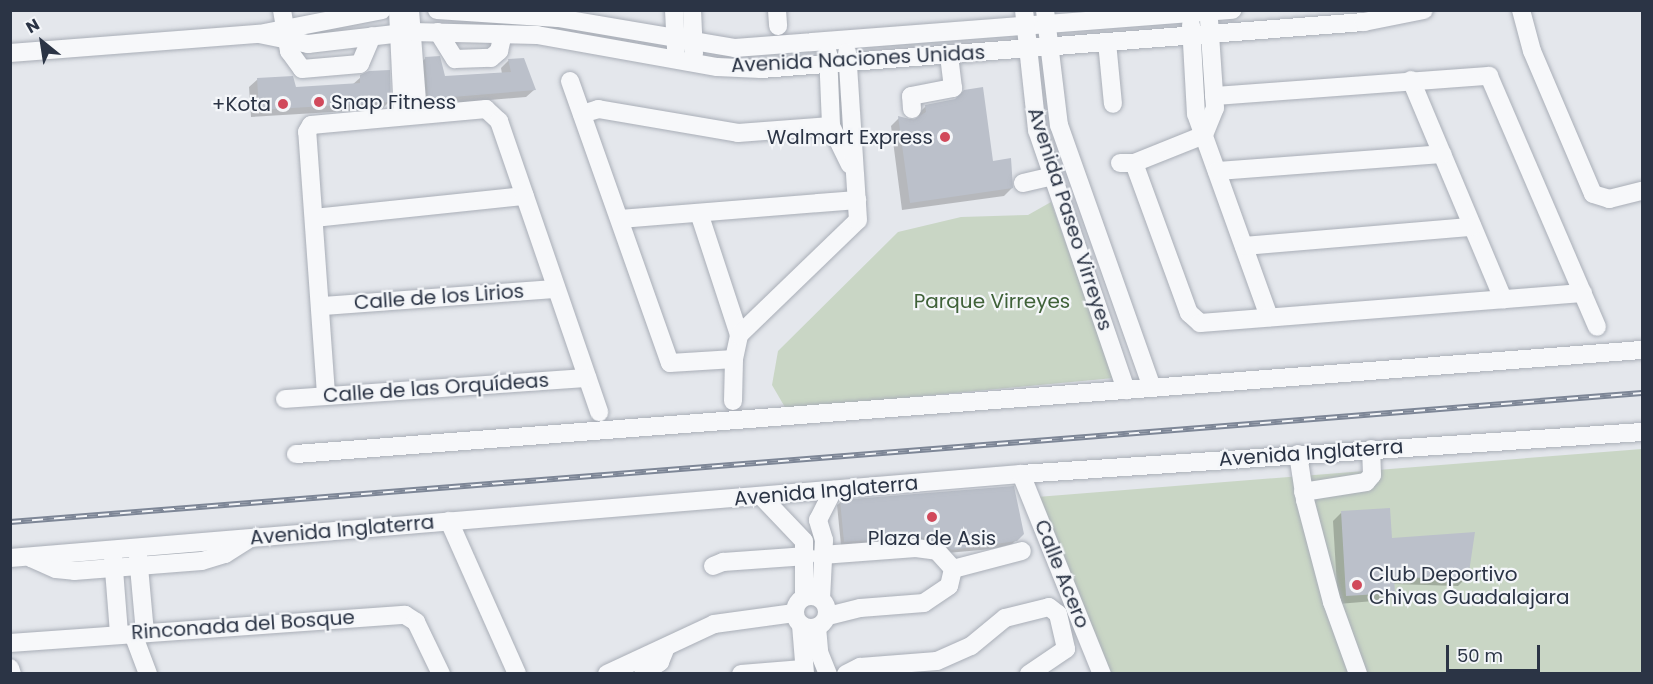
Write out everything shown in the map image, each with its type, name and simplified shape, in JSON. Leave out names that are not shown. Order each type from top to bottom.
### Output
[{"type":"street","points":[[282,10],[291,30],[297,66],[315,70],[360,64],[372,36]]},
{"type":"street","name":"Avenida Naciones Unidas","points":[[10,53],[259,34],[291,30],[382,10]]},
{"type":"street","points":[[398,10],[406,32]]},
{"type":"street","points":[[411,10],[406,32],[411,114]]},
{"type":"street","name":"Avenida Naciones Unidas","points":[[437,10],[538,16],[735,48],[828,43],[1024,19],[1233,10]]},
{"type":"street","points":[[674,10],[686,40]]},
{"type":"street","points":[[685,61],[686,40],[692,10]]},
{"type":"street","name":"Avenida Naciones Unidas","points":[[291,30],[324,44],[406,32],[537,35],[685,61],[761,69],[1364,22],[1424,10]]},
{"type":"street","points":[[1521,10],[1532,51],[1593,194],[1609,199],[1642,190]]},
{"type":"street","points":[[1199,13],[1215,108],[1204,135],[1127,163],[1193,321],[1583,293]]},
{"type":"street","points":[[537,35],[538,16]]},
{"type":"street","name":"Avenida Paseo Virreyes","points":[[1046,18],[1059,125],[1152,388]]},
{"type":"street","name":"Avenida Paseo Virreyes","points":[[1024,19],[1032,107],[1053,176],[1126,390]]},
{"type":"street","points":[[438,32],[455,59],[491,58],[499,51],[503,34]]},
{"type":"street","points":[[1201,35],[1196,114],[1269,317]]},
{"type":"street","points":[[733,401],[734,358],[740,335],[858,220],[846,41]]},
{"type":"street","points":[[1107,42],[1113,104]]},
{"type":"street","points":[[828,43],[831,126],[855,176]]},
{"type":"street","points":[[912,109],[910,96],[953,88],[949,54]]},
{"type":"street","points":[[1214,96],[1489,76],[1597,327]]},
{"type":"street","points":[[1411,80],[1503,299]]},
{"type":"street","points":[[570,81],[621,219],[670,363],[734,358]]},
{"type":"street","points":[[326,394],[322,306],[308,132],[318,122],[486,109],[500,121],[555,289],[599,412]]},
{"type":"street","points":[[582,114],[598,109],[738,133],[831,126]]},
{"type":"street","points":[[1217,171],[1442,154]]},
{"type":"street","points":[[1023,183],[1053,176]]},
{"type":"street","points":[[314,218],[525,196]]},
{"type":"street","points":[[621,219],[856,200]]},
{"type":"street","points":[[699,213],[740,335]]},
{"type":"street","points":[[1072,232],[1094,224]]},
{"type":"street","points":[[1244,246],[1472,227]]},
{"type":"street","name":"Calle de los Lirios","points":[[322,306],[555,289]]},
{"type":"street","points":[[296,454],[1642,350]]},
{"type":"street","name":"Calle de las Orquídeas","points":[[285,399],[326,394],[587,378]]},
{"type":"street","name":"Avenida Inglaterra","points":[[10,558],[112,550],[138,557],[249,539],[449,521],[762,498],[1022,474],[1642,432]]},
{"type":"street","points":[[1304,492],[1366,482],[1372,475],[1371,449]]},
{"type":"street","points":[[1298,454],[1304,492],[1332,602],[1358,674]]},
{"type":"street","name":"Calle Acero","points":[[1022,474],[1102,674]]},
{"type":"street","points":[[741,674],[804,671],[814,555],[824,540],[818,520],[833,490]]},
{"type":"street","points":[[762,498],[792,525],[814,555]]},
{"type":"street","points":[[792,525],[818,520]]},
{"type":"street","points":[[449,521],[517,674]]},
{"type":"street","points":[[713,566],[723,562],[916,548],[938,551],[953,569]]},
{"type":"street","points":[[112,550],[114,568],[132,634],[148,674]]},
{"type":"street","points":[[953,569],[1022,551]]},
{"type":"street","points":[[29,557],[65,571],[114,568],[138,557],[132,634]]},
{"type":"street","points":[[607,674],[714,624],[810,620],[860,608],[924,603],[949,586],[953,569]]},
{"type":"street","points":[[812,598],[810,620],[828,674]]},
{"type":"street","points":[[846,674],[860,667],[944,659],[976,642],[1005,618],[1049,607],[1058,614],[1066,649],[1029,674]]},
{"type":"street","name":"Rinconada del Bosque","points":[[10,643],[405,615],[416,622],[441,674]]},
{"type":"street","points":[[643,674],[660,662],[666,647]]},
{"type":"street","points":[[10,668],[12,674]]},
{"type":"green space","name":"Parque Virreyes","points":[[1051,202],[1114,378],[786,409],[772,385],[778,351],[898,232],[961,217],[1028,215]]},
{"type":"green space","name":"Club Deportivo Chivas Guadalajara","points":[[1642,449],[1642,673],[1107,673],[1037,497]]},
{"type":"building","points":[[440,56],[445,76],[511,72],[508,59],[524,58],[536,90],[428,99],[425,57]]},
{"type":"building","points":[[390,70],[391,102],[259,110],[257,78],[293,76],[296,87],[360,83],[360,75],[369,71]]},
{"type":"building","name":"Walmart Express","points":[[983,87],[993,161],[1011,158],[1013,188],[910,203],[898,116],[913,120],[926,112],[925,105],[955,99],[964,90]]},
{"type":"building","name":"Plaza de Asis","points":[[1014,486],[1024,534],[1017,541],[951,550],[939,540],[917,537],[844,542],[840,500]]},
{"type":"building","points":[[1390,508],[1392,538],[1475,532],[1468,579],[1394,577],[1395,593],[1346,596],[1341,511]]},
{"type":"railway","points":[[10,522],[1642,393]]},
{"type":"place","name":"Snap Fitness","points":[[319,102]]},
{"type":"place","name":"+Kota","points":[[283,104]]},
{"type":"place","name":"Walmart Express","points":[[945,137]]},
{"type":"place","name":"Plaza de Asis","points":[[932,517]]},
{"type":"place","name":"Club Deportivo Chivas Guadalajara","points":[[1357,585]]}]
